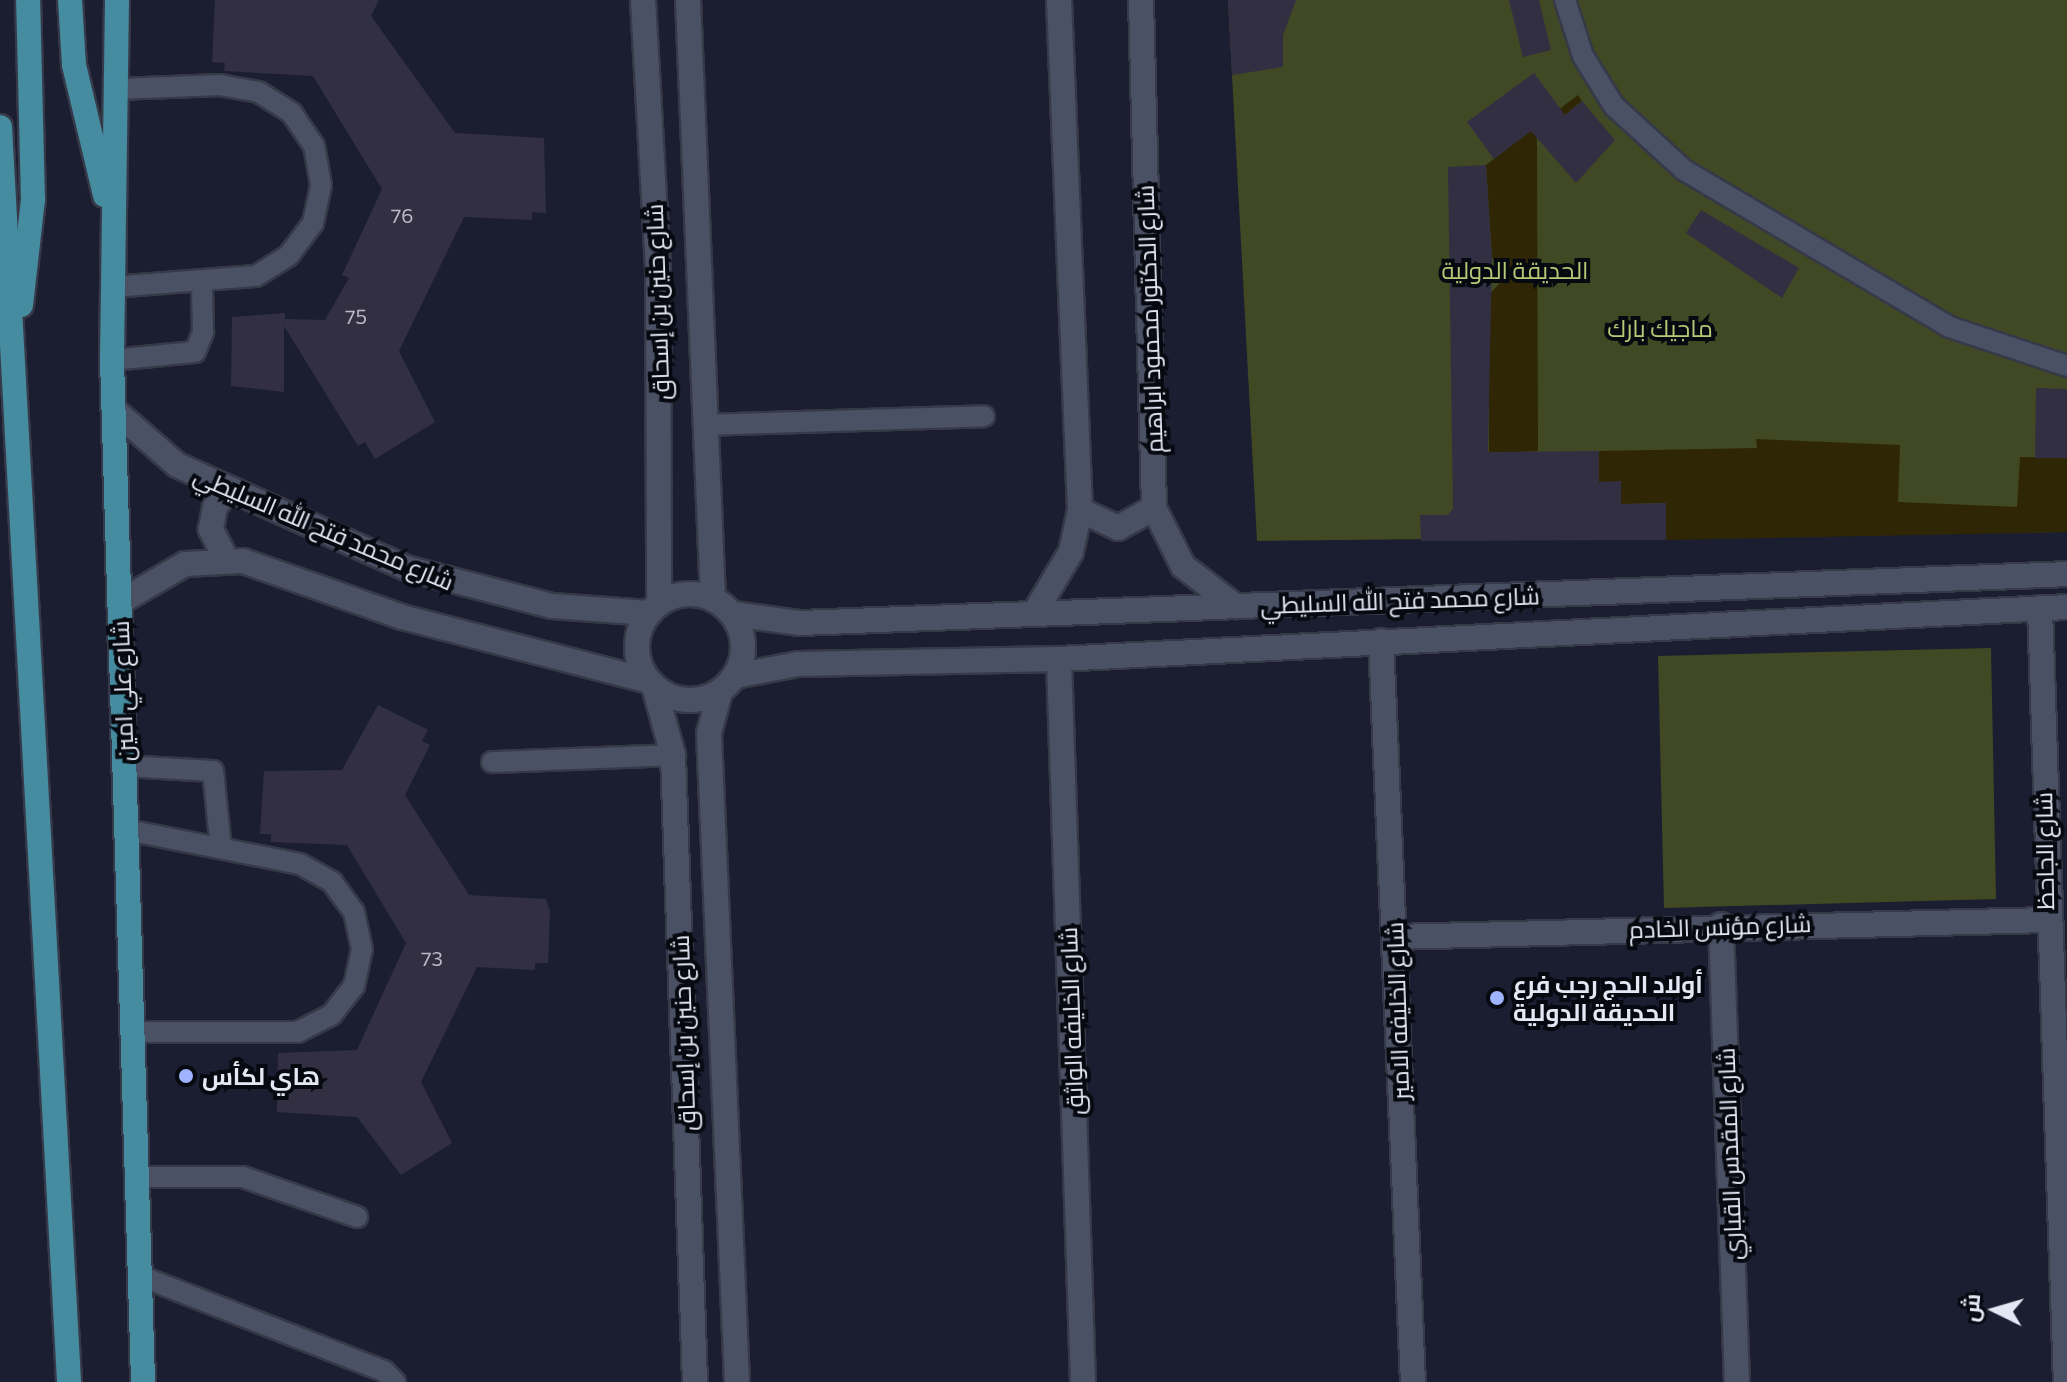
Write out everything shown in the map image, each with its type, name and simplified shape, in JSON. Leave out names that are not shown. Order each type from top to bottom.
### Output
[{"type":"main road","points":[[13,356],[33,200],[28,0]]},
{"type":"main road","points":[[70,0],[74,65],[110,216]]},
{"type":"main road","name":"شارع علي امين","points":[[117,0],[117,89],[110,216],[112,360],[143,1382]]},
{"type":"main road","points":[[0,127],[69,1382]]},
{"type":"street","name":"شارع حنين بن إسحاق","points":[[643,0],[658,272],[654,608]]},
{"type":"street","name":"شارع حنين بن إسحاق","points":[[688,0],[713,598]]},
{"type":"street","points":[[1034,614],[1071,552],[1080,510],[1059,0]]},
{"type":"street","name":"شارع الدكتور محمود ابراهيم","points":[[1141,0],[1154,508],[1183,566],[1235,606]]},
{"type":"street","name":"شارع محمد فتح الله السليطي","points":[[114,410],[177,465],[461,586],[576,610],[654,608]]},
{"type":"street","points":[[226,559],[211,529],[228,489]]},
{"type":"street","points":[[1080,510],[1118,528],[1154,508]]},
{"type":"street","name":"شارع محمد فتح الله السليطي","points":[[120,602],[165,571],[226,559],[260,564],[449,631],[652,683]]},
{"type":"street","name":"شارع محمد فتح الله السليطي","points":[[733,614],[800,623],[2067,574]]},
{"type":"street","points":[[695,593],[713,598],[733,614],[742,634],[728,684],[686,700],[652,683],[637,647],[654,608],[695,593]]},
{"type":"street","name":"شارع محمد فتح الله السليطي","points":[[728,684],[790,665],[1059,659],[2067,607]]},
{"type":"street","name":"شارع الجاحظ","points":[[2040,608],[2046,920],[2066,1382]]},
{"type":"street","name":"شارع الخليفه الامير","points":[[1381,641],[1413,1382]]},
{"type":"street","name":"شارع الخليفه الواثق","points":[[1059,659],[1083,1382]]},
{"type":"street","name":"شارع حنين بن إسحاق","points":[[652,683],[673,755],[695,1382]]},
{"type":"street","name":"شارع حنين بن إسحاق","points":[[728,684],[709,733],[737,1382]]},
{"type":"street","name":"شارع مؤنس الخادم","points":[[1394,937],[1721,925],[2046,920]]},
{"type":"street","name":"شارع المقدس القباري","points":[[1721,925],[1737,1382]]},
{"type":"lane","points":[[1565,0],[1583,56],[1614,106],[1684,170],[1949,327],[2067,366]]},
{"type":"lane","points":[[112,287],[202,283],[256,276],[289,255],[313,223],[321,185],[314,146],[292,113],[259,92],[221,85],[117,89]]},
{"type":"lane","points":[[112,360],[195,352],[203,332],[202,283]]},
{"type":"lane","points":[[704,425],[984,416]]},
{"type":"lane","points":[[492,762],[673,755]]},
{"type":"lane","points":[[125,766],[213,771],[221,848]]},
{"type":"lane","points":[[127,830],[300,864],[332,882],[357,925],[362,949],[354,986],[331,1015],[298,1032],[133,1032]]},
{"type":"lane","points":[[137,1177],[243,1177],[357,1217]]},
{"type":"lane","points":[[140,1276],[384,1371],[395,1382]]},
{"type":"green space","name":"الحديقة الدولية","points":[[1228,0],[2067,0],[2067,532],[1257,541]]},
{"type":"green space","points":[[1991,648],[1996,899],[1664,908],[1658,656]]},
{"type":"sand","points":[[1578,95],[1582,101],[1537,138],[1538,451],[1517,452],[1489,484],[1489,295],[1504,278],[1492,257],[1486,165]]},
{"type":"sand","points":[[1756,439],[1900,445],[1898,502],[2017,507],[2020,457],[2067,458],[2067,532],[1666,540],[1666,503],[1621,504],[1621,482],[1599,482],[1599,451],[1757,448]]},
{"type":"building","points":[[215,0],[379,0],[371,16],[455,133],[544,138],[546,213],[532,212],[532,220],[464,217],[399,351],[435,422],[375,459],[365,442],[358,446],[284,326],[284,392],[231,386],[232,317],[285,313],[285,319],[325,320],[349,278],[342,275],[382,189],[313,76],[224,71],[225,63],[212,62]]},
{"type":"building","points":[[1228,0],[1296,0],[1283,35],[1283,67],[1232,75]]},
{"type":"building","points":[[1509,0],[1539,0],[1551,50],[1523,57]]},
{"type":"building","points":[[1534,73],[1565,115],[1582,101],[1615,140],[1576,183],[1531,131],[1494,159],[1467,122]]},
{"type":"building","points":[[1486,165],[1492,257],[1488,452],[1599,451],[1599,482],[1621,481],[1621,504],[1666,503],[1666,540],[1421,541],[1420,515],[1448,515],[1453,508],[1448,167]]},
{"type":"building","points":[[1701,210],[1799,268],[1782,298],[1686,233]]},
{"type":"building","points":[[2036,388],[2067,389],[2067,458],[2035,458]]},
{"type":"building","points":[[378,705],[428,730],[422,741],[430,745],[405,795],[469,895],[546,899],[550,911],[548,963],[535,963],[535,970],[477,967],[421,1082],[452,1143],[401,1175],[357,1117],[277,1112],[278,1053],[357,1050],[406,943],[347,845],[271,842],[271,834],[260,834],[264,771],[342,770]]},
{"type":"place","name":"أولاد الحج رجب فرع الحديقة الدولية","points":[[1497,998]]},
{"type":"place","name":"هاي لكأس","points":[[186,1076]]},
{"type":"park label","name":"ماجيك بارك","points":[[1660,328]]}]
